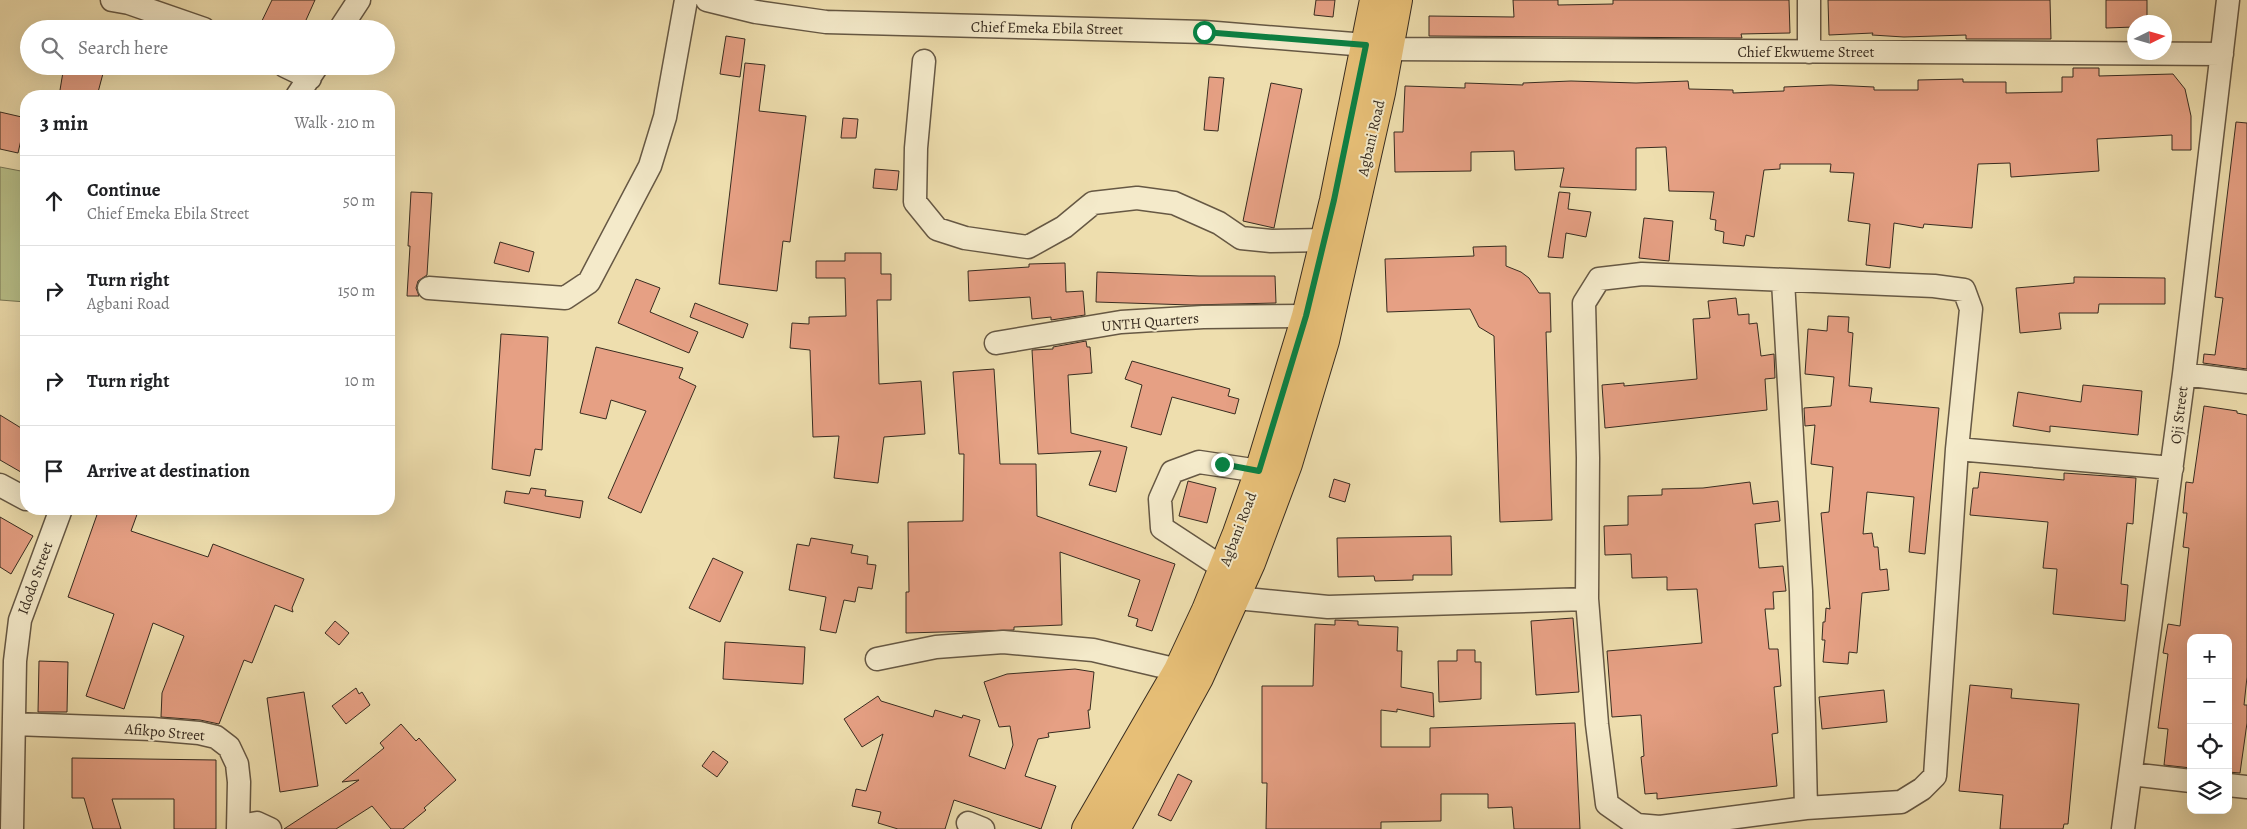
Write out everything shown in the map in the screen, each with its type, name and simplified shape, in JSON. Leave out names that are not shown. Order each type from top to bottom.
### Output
[{"type":"main road","name":"Agbani Road","points":[[1116,829],[1200,678],[1236,598],[1288,464],[1325,340],[1379,101],[1378,47],[1374,0]]},
{"type":"main road","name":"Agbani Road","points":[[1086,829],[1178,670],[1223,568],[1259,471],[1306,316],[1324,240],[1378,47],[1398,0]]},
{"type":"street","points":[[112,0],[129,3],[178,20]]},
{"type":"street","points":[[346,20],[359,0]]},
{"type":"street","points":[[428,288],[565,298],[589,282],[650,166],[665,117],[686,0]]},
{"type":"street","name":"Chief Emeka Ebila Street","points":[[706,0],[757,6],[826,22],[1204,32],[1378,47]]},
{"type":"street","points":[[1809,0],[1809,52]]},
{"type":"street","name":"Oji Street","points":[[2123,829],[2184,374],[2228,0]]},
{"type":"street","name":"Chief Ekwueme Street","points":[[1378,47],[2222,54]]},
{"type":"street","points":[[924,61],[916,148],[915,202],[937,230],[965,238],[1028,247],[1064,227],[1093,203],[1137,198],[1174,204],[1219,223],[1241,238],[1270,241],[1324,240]]},
{"type":"street","points":[[301,90],[311,75]]},
{"type":"street","points":[[1642,274],[1934,286],[1964,290],[1971,309],[1957,449],[1935,776],[1922,789],[1900,802],[1806,808],[1660,827],[1637,825],[1607,804],[1597,724],[1587,599],[1588,458],[1584,303],[1599,279],[1642,274]]},
{"type":"street","points":[[1783,281],[1800,591],[1806,808]]},
{"type":"street","name":"UNTH Quarters","points":[[996,343],[1121,322],[1203,317],[1306,316]]},
{"type":"street","points":[[2184,374],[2247,382]]},
{"type":"street","points":[[1957,449],[2172,468]]},
{"type":"street","points":[[1223,568],[1162,528],[1160,499],[1172,472],[1199,462],[1259,471]]},
{"type":"street","points":[[0,485],[20,496]]},
{"type":"street","name":"Idodo Street","points":[[12,829],[15,660],[20,620],[54,515]]},
{"type":"street","points":[[1236,598],[1328,607],[1587,599]]},
{"type":"street","points":[[877,659],[936,647],[1003,642],[1093,650],[1116,657],[1178,670]]},
{"type":"street","name":"Afikpo Street","points":[[14,724],[152,729],[199,733],[216,737],[229,747],[236,764],[239,782],[239,827]]},
{"type":"street","points":[[2131,774],[2187,781]]},
{"type":"street","points":[[2232,785],[2247,787]]},
{"type":"street","points":[[239,827],[256,823],[270,829]]},
{"type":"green space","points":[[0,167],[20,171],[20,302],[0,300]]},
{"type":"building","points":[[272,0],[315,0],[306,20],[262,20]]},
{"type":"building","points":[[1316,0],[1335,0],[1333,17],[1314,15]]},
{"type":"building","points":[[1513,0],[1558,0],[1558,5],[1613,4],[1613,0],[1789,0],[1790,33],[1741,34],[1742,38],[1429,36],[1429,16],[1514,17]]},
{"type":"building","points":[[1828,0],[2050,0],[2051,39],[1966,39],[1966,35],[1904,37],[1872,35],[1873,33],[1829,35]]},
{"type":"building","points":[[2106,0],[2147,0],[2147,15],[2127,15],[2127,27],[2106,28]]},
{"type":"building","points":[[726,36],[745,39],[740,77],[720,74]]},
{"type":"building","points":[[745,63],[765,65],[759,111],[806,116],[790,242],[783,241],[777,291],[719,284]]},
{"type":"building","points":[[2073,68],[2099,68],[2099,76],[2173,74],[2185,89],[2191,116],[2191,150],[2172,150],[2172,135],[2097,139],[2099,171],[2011,177],[2010,163],[1978,164],[1972,228],[1924,224],[1923,228],[1894,223],[1890,268],[1866,265],[1870,224],[1848,221],[1854,173],[1830,172],[1831,164],[1780,164],[1780,169],[1764,170],[1754,237],[1746,235],[1744,246],[1723,243],[1724,232],[1715,230],[1716,220],[1710,219],[1714,192],[1669,191],[1666,147],[1636,148],[1636,190],[1560,187],[1564,168],[1515,170],[1514,151],[1471,152],[1471,171],[1395,172],[1394,132],[1403,132],[1405,86],[1465,88],[1465,83],[1523,85],[1523,83],[1571,81],[1636,83],[1688,81],[1689,89],[1733,90],[1733,93],[1784,91],[1784,87],[1831,85],[1874,87],[1874,90],[1918,90],[1918,80],[1963,79],[1963,82],[2006,82],[2006,93],[2062,92],[2062,77],[2073,77]]},
{"type":"building","points":[[62,75],[103,75],[99,90],[60,90]]},
{"type":"building","points":[[1209,77],[1224,78],[1218,131],[1204,130]]},
{"type":"building","points":[[1271,83],[1302,89],[1274,228],[1243,221]]},
{"type":"building","points":[[0,112],[20,117],[20,144],[18,153],[0,149]]},
{"type":"building","points":[[843,118],[858,119],[856,138],[841,138]]},
{"type":"building","points":[[2236,122],[2247,123],[2247,369],[2203,363],[2204,354],[2215,355],[2223,298],[2215,297]]},
{"type":"building","points":[[875,169],[899,171],[897,190],[873,188]]},
{"type":"building","points":[[411,192],[432,193],[427,275],[418,281],[416,288],[419,296],[407,296]]},
{"type":"building","points":[[1559,192],[1570,193],[1568,209],[1591,212],[1586,237],[1566,233],[1563,258],[1548,257]]},
{"type":"building","points":[[1644,218],[1673,221],[1669,261],[1639,258]]},
{"type":"building","points":[[500,242],[534,252],[529,272],[494,263]]},
{"type":"building","points":[[1506,246],[1506,266],[1521,272],[1529,278],[1539,293],[1550,293],[1551,332],[1546,332],[1552,520],[1500,522],[1494,336],[1479,327],[1470,309],[1387,312],[1385,259],[1474,256],[1473,247]]},
{"type":"building","points":[[845,253],[881,253],[881,274],[891,274],[891,300],[877,300],[879,384],[921,381],[925,434],[884,437],[878,483],[834,478],[839,436],[813,437],[810,350],[790,348],[792,323],[809,324],[809,317],[846,316],[845,278],[816,278],[816,261],[845,261]]},
{"type":"building","points":[[1065,263],[1066,292],[1083,291],[1085,315],[1051,320],[1051,317],[1032,319],[1030,297],[969,301],[968,271],[1029,267],[1029,264]]},
{"type":"building","points":[[1097,272],[1199,276],[1275,276],[1276,303],[1191,305],[1096,302]]},
{"type":"building","points":[[2074,277],[2165,278],[2165,304],[2099,304],[2098,313],[2059,313],[2061,329],[2020,333],[2016,288],[2074,283]]},
{"type":"building","points":[[636,279],[660,288],[650,312],[698,332],[689,353],[618,323]]},
{"type":"building","points":[[1736,298],[1738,315],[1749,314],[1749,324],[1757,323],[1761,356],[1774,354],[1775,378],[1765,379],[1767,410],[1605,428],[1602,385],[1624,383],[1624,386],[1697,379],[1693,319],[1710,318],[1708,301]]},
{"type":"building","points":[[695,303],[748,324],[743,338],[690,317]]},
{"type":"building","points":[[1828,316],[1849,317],[1848,332],[1853,333],[1849,386],[1872,388],[1870,402],[1939,408],[1925,554],[1909,552],[1914,497],[1867,492],[1863,534],[1872,533],[1874,547],[1878,547],[1880,570],[1887,569],[1889,590],[1862,593],[1857,653],[1849,652],[1848,664],[1823,662],[1825,640],[1822,640],[1823,622],[1825,622],[1826,608],[1830,609],[1821,513],[1829,512],[1833,467],[1811,464],[1815,425],[1805,426],[1804,408],[1831,406],[1834,377],[1805,374],[1808,329],[1827,331]]},
{"type":"building","points":[[501,334],[548,337],[542,450],[535,449],[530,476],[492,469]]},
{"type":"building","points":[[1086,341],[1087,347],[1090,347],[1092,373],[1068,375],[1071,433],[1127,447],[1116,492],[1089,485],[1101,451],[1038,454],[1032,350],[1053,349],[1053,347]]},
{"type":"building","points":[[596,347],[683,368],[679,378],[696,386],[641,513],[608,498],[646,411],[611,400],[606,419],[580,413]]},
{"type":"building","points":[[1132,361],[1230,389],[1228,396],[1239,399],[1235,414],[1172,397],[1161,435],[1131,427],[1142,385],[1125,379]]},
{"type":"building","points":[[994,369],[1000,464],[1036,464],[1037,516],[1175,564],[1152,631],[1136,626],[1138,619],[1128,616],[1140,580],[1060,552],[1062,625],[1014,627],[1014,630],[906,633],[906,592],[909,592],[908,522],[963,521],[964,454],[959,454],[953,372]]},
{"type":"building","points":[[2083,385],[2142,391],[2138,435],[2050,426],[2050,432],[2013,426],[2018,392],[2081,402]]},
{"type":"building","points":[[2204,406],[2237,411],[2237,413],[2247,415],[2247,677],[2244,705],[2247,705],[2247,723],[2240,773],[2232,772],[2232,634],[2187,634],[2187,768],[2164,765],[2168,729],[2158,728],[2168,654],[2163,653],[2168,624],[2180,626],[2189,548],[2183,547],[2187,513],[2183,513],[2186,482],[2193,483]]},
{"type":"building","points":[[0,415],[20,427],[20,472],[0,460]]},
{"type":"building","points":[[1980,472],[2064,480],[2064,473],[2136,478],[2133,524],[2127,523],[2121,584],[2128,585],[2125,621],[2053,614],[2057,569],[2043,568],[2048,522],[1970,515],[1973,488],[1978,488]]},
{"type":"building","points":[[1334,479],[1350,484],[1345,502],[1329,497]]},
{"type":"building","points":[[1188,481],[1216,488],[1207,523],[1179,516]]},
{"type":"building","points":[[1750,482],[1753,504],[1778,501],[1780,521],[1755,524],[1759,568],[1783,566],[1786,591],[1773,592],[1774,609],[1765,609],[1769,649],[1778,649],[1781,686],[1774,687],[1778,733],[1772,734],[1777,786],[1657,799],[1657,793],[1645,794],[1641,757],[1644,756],[1641,715],[1612,717],[1607,651],[1702,643],[1697,589],[1667,590],[1667,577],[1632,578],[1631,554],[1605,555],[1604,526],[1628,525],[1628,496],[1662,495],[1662,489],[1703,488]]},
{"type":"building","points":[[531,488],[546,490],[545,496],[583,501],[580,518],[504,503],[506,491],[529,494]]},
{"type":"building","points":[[97,515],[137,515],[131,531],[208,557],[213,544],[304,579],[292,608],[293,612],[275,605],[252,663],[244,660],[219,724],[200,720],[161,717],[162,693],[184,636],[153,623],[124,709],[86,696],[114,614],[68,597]]},
{"type":"building","points":[[0,517],[33,536],[11,574],[0,567]]},
{"type":"building","points":[[1451,536],[1452,575],[1413,575],[1413,580],[1375,581],[1374,576],[1338,577],[1337,538]]},
{"type":"building","points":[[811,538],[853,545],[851,553],[868,556],[867,564],[876,565],[872,589],[858,587],[855,602],[844,600],[836,633],[820,630],[826,597],[789,590],[797,544],[809,546]]},
{"type":"building","points":[[713,558],[743,572],[720,622],[689,608]]},
{"type":"building","points":[[1573,618],[1579,692],[1536,695],[1531,621]]},
{"type":"building","points":[[1335,620],[1358,621],[1358,625],[1398,627],[1397,651],[1402,651],[1401,687],[1433,693],[1434,717],[1397,709],[1397,712],[1381,710],[1381,747],[1430,747],[1430,728],[1575,723],[1580,829],[1514,829],[1512,807],[1488,808],[1488,794],[1441,794],[1441,821],[1381,822],[1381,829],[1266,829],[1267,783],[1262,783],[1262,686],[1313,686],[1315,624],[1335,625]]},
{"type":"building","points":[[335,621],[349,633],[339,645],[325,633]]},
{"type":"building","points":[[725,642],[805,647],[803,684],[723,679]]},
{"type":"building","points":[[1457,650],[1475,650],[1475,662],[1481,662],[1481,699],[1439,702],[1438,661],[1457,661]]},
{"type":"building","points":[[39,661],[68,662],[67,712],[38,712]]},
{"type":"building","points":[[1075,669],[1094,672],[1090,710],[1088,710],[1090,728],[1048,733],[1049,737],[1038,739],[1025,776],[1056,786],[1041,829],[954,800],[945,829],[898,829],[878,823],[881,812],[852,806],[856,789],[866,791],[883,734],[862,747],[844,719],[878,696],[881,701],[933,717],[935,710],[962,718],[963,715],[980,720],[969,756],[1005,769],[1013,745],[1010,726],[999,727],[984,682],[1007,674]]},
{"type":"building","points":[[1970,685],[2012,689],[2011,698],[2079,704],[2068,824],[2064,824],[2063,829],[2000,829],[2003,795],[1959,791]]},
{"type":"building","points":[[356,688],[359,694],[362,692],[370,705],[346,724],[332,706]]},
{"type":"building","points":[[1884,690],[1887,722],[1822,729],[1819,697]]},
{"type":"building","points":[[304,692],[318,786],[280,792],[267,698]]},
{"type":"building","points":[[401,724],[416,741],[419,738],[456,780],[424,808],[426,810],[403,829],[391,829],[372,806],[336,829],[284,829],[359,780],[342,782],[384,748],[380,743]]},
{"type":"building","points":[[713,751],[728,762],[717,777],[702,766]]},
{"type":"building","points":[[72,758],[216,760],[216,829],[174,829],[174,799],[112,799],[121,829],[93,829],[84,798],[72,798]]},
{"type":"building","points":[[1178,774],[1192,781],[1171,821],[1158,815]]},
{"type":"route","points":[[1204,32],[1366,45],[1334,200],[1306,316],[1259,471],[1222,464]]}]
